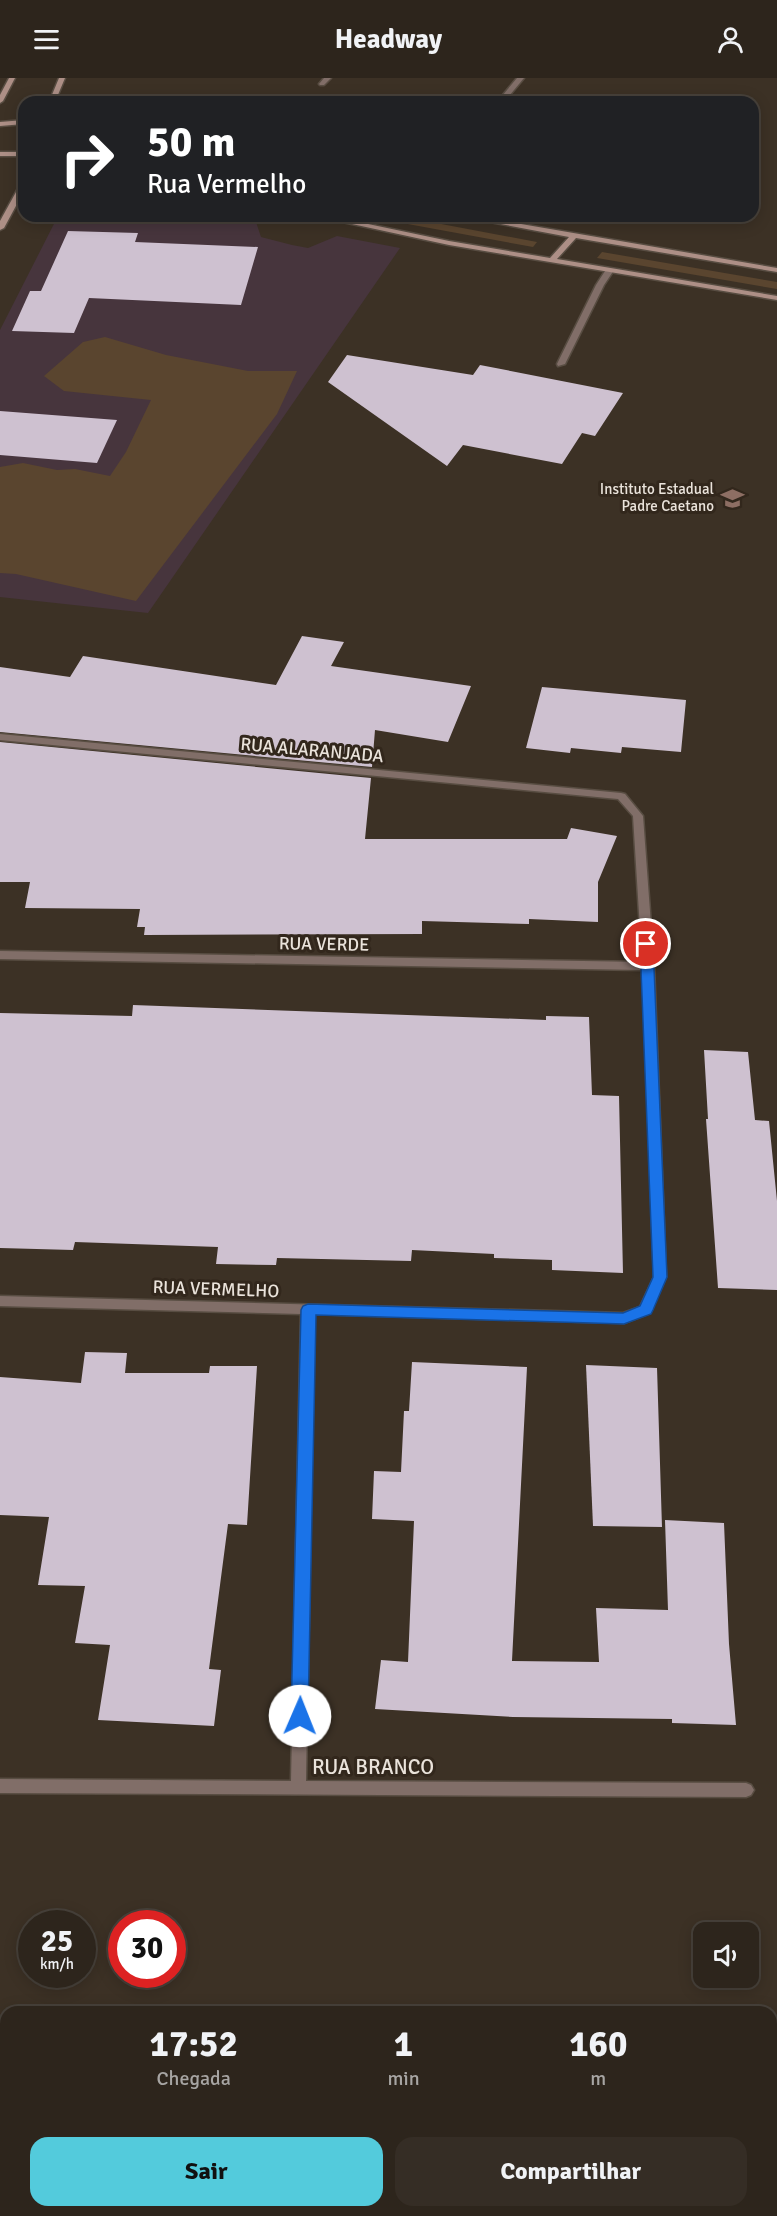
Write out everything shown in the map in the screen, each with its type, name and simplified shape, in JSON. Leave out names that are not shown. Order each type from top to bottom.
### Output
[{"type":"street","points":[[0,101],[12,78]]},
{"type":"street","points":[[54,96],[62,78]]},
{"type":"street","points":[[322,84],[328,78]]},
{"type":"street","points":[[505,96],[521,78]]},
{"type":"street","points":[[0,124],[18,122]]},
{"type":"street","points":[[0,154],[18,154]]},
{"type":"street","points":[[0,228],[18,196]]},
{"type":"street","points":[[348,222],[449,243],[777,298]]},
{"type":"street","points":[[496,222],[777,270]]},
{"type":"street","points":[[552,260],[574,236]]},
{"type":"street","points":[[561,364],[600,285],[610,270]]},
{"type":"street","name":"RUA ALARANJADA","points":[[0,737],[621,796],[638,816],[648,966]]},
{"type":"street","name":"RUA VERDE","points":[[0,955],[648,966]]},
{"type":"street","name":"RUA VERMELHO","points":[[0,1301],[624,1318],[645,1310],[660,1277],[648,966]]},
{"type":"street","points":[[298,1787],[308,1310]]},
{"type":"street","name":"RUA BRANCO","points":[[0,1786],[746,1790]]},
{"type":"shaded area","points":[[55,222],[256,222],[261,237],[308,248],[337,236],[400,248],[148,613],[0,597],[0,330]]},
{"type":"shaded area","points":[[397,222],[431,222],[537,242],[533,247]]},
{"type":"shaded area","points":[[602,252],[777,282],[777,289],[597,258]]},
{"type":"shaded area","points":[[105,337],[166,355],[248,371],[297,371],[277,414],[136,601],[16,574],[0,573],[0,467],[23,463],[57,470],[75,469],[110,476],[126,452],[151,400],[64,391],[44,376],[83,342]]},
{"type":"building","points":[[68,231],[138,233],[135,242],[258,247],[241,305],[89,298],[74,333],[12,331],[30,291],[41,291]]},
{"type":"building","points":[[347,355],[473,375],[480,365],[623,393],[595,436],[582,433],[562,464],[463,445],[447,466],[328,382]]},
{"type":"building","points":[[0,411],[117,420],[97,463],[0,455]]},
{"type":"building","points":[[302,636],[344,642],[331,666],[471,686],[448,742],[375,730],[372,767],[0,732],[0,667],[70,677],[83,656],[276,685]]},
{"type":"building","points":[[542,687],[686,700],[681,752],[622,747],[621,753],[571,748],[570,753],[526,748]]},
{"type":"building","points":[[0,742],[371,778],[365,839],[567,839],[571,828],[617,836],[598,882],[598,922],[529,919],[529,924],[422,921],[422,934],[144,935],[145,927],[137,927],[140,909],[25,908],[30,882],[0,882]]},
{"type":"building","points":[[133,1005],[546,1020],[546,1016],[589,1017],[592,1095],[619,1096],[623,1273],[552,1270],[552,1260],[494,1258],[494,1254],[412,1250],[411,1261],[277,1258],[276,1265],[216,1264],[218,1247],[75,1242],[73,1250],[0,1248],[0,1013],[132,1016]]},
{"type":"building","points":[[704,1050],[748,1052],[755,1120],[769,1121],[777,1201],[777,1290],[718,1288],[706,1119],[708,1119]]},
{"type":"building","points":[[85,1352],[127,1353],[125,1373],[209,1373],[210,1366],[257,1366],[247,1525],[228,1524],[209,1669],[221,1670],[214,1726],[98,1720],[110,1645],[75,1643],[85,1586],[38,1585],[49,1517],[0,1515],[0,1377],[81,1383]]},
{"type":"building","points":[[412,1362],[527,1367],[512,1661],[599,1662],[596,1608],[668,1610],[665,1520],[724,1523],[729,1644],[736,1725],[672,1723],[672,1719],[513,1717],[375,1709],[381,1660],[408,1662],[414,1521],[372,1519],[374,1471],[401,1472],[404,1411],[409,1411]]},
{"type":"building","points":[[586,1365],[657,1368],[662,1527],[593,1526]]},
{"type":"place","name":"Instituto Estadual Padre Caetano","points":[[732,498]]},
{"type":"route","points":[[300,1716],[308,1310],[624,1318],[645,1310],[660,1277],[646,944]]}]
